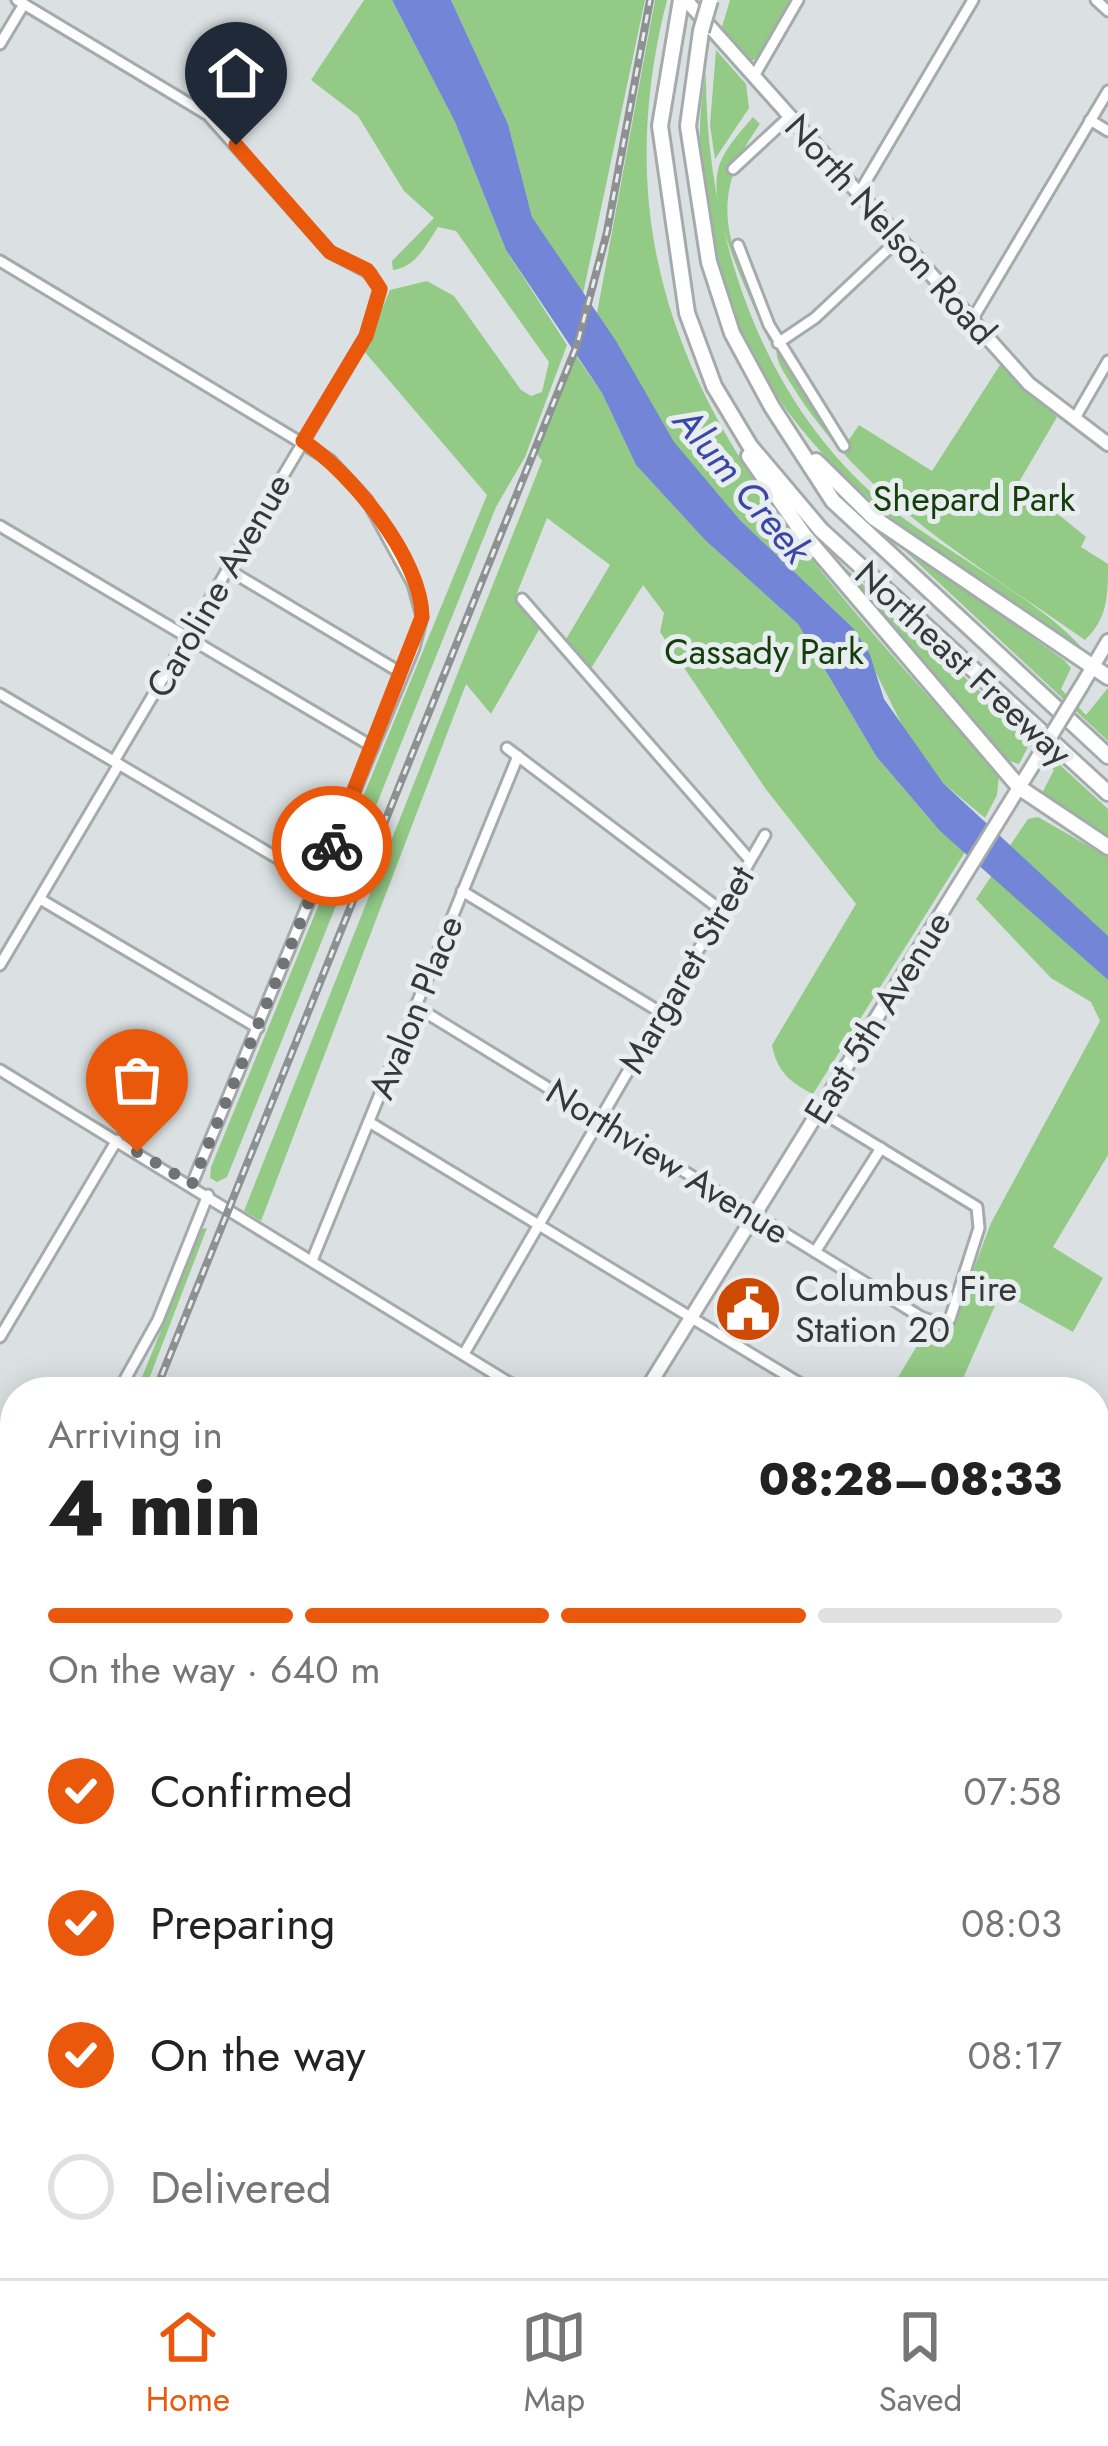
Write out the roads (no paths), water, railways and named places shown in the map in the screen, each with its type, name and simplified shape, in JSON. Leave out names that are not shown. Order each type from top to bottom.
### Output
[{"type":"highway","name":"Northeast Freeway","points":[[710,0],[688,127],[709,262],[732,333],[833,501],[1108,756]]},
{"type":"highway","name":"Northeast Freeway","points":[[682,2],[660,125],[687,314],[721,398],[750,446],[821,530],[1108,794]]},
{"type":"highway","points":[[721,398],[781,506],[1020,788],[1108,847]]},
{"type":"highway","points":[[785,425],[835,483],[874,518],[1108,677]]},
{"type":"main road","name":"North Nelson Road","points":[[682,2],[754,76],[1028,384],[1108,444]]},
{"type":"main road","name":"East 5th Avenue","points":[[654,1377],[1108,640]]},
{"type":"street","points":[[754,76],[798,0]]},
{"type":"street","points":[[859,193],[973,0]]},
{"type":"street","points":[[1096,0],[1108,11]]},
{"type":"street","points":[[0,44],[20,2]]},
{"type":"street","name":"Caroline Avenue","points":[[0,965],[375,315],[380,298],[377,281],[367,270],[330,252],[208,115],[20,2]]},
{"type":"street","points":[[972,320],[1108,91]]},
{"type":"street","points":[[733,169],[790,116]]},
{"type":"street","points":[[1090,120],[1108,130]]},
{"type":"street","points":[[778,343],[815,318],[899,238]]},
{"type":"street","points":[[738,244],[778,343],[844,446]]},
{"type":"street","points":[[0,261],[303,441],[367,500],[422,606],[403,674],[192,1184]]},
{"type":"street","points":[[1075,418],[1108,362]]},
{"type":"street","points":[[0,526],[373,747]]},
{"type":"street","points":[[227,569],[403,674]]},
{"type":"street","points":[[522,598],[750,860]]},
{"type":"street","points":[[0,694],[318,882]]},
{"type":"street","points":[[507,748],[721,910]]},
{"type":"street","name":"Avalon Place","points":[[314,1258],[518,756]]},
{"type":"street","name":"Margaret Street","points":[[465,1352],[765,836]]},
{"type":"street","points":[[462,891],[660,1012]]},
{"type":"street","points":[[40,899],[258,1028]]},
{"type":"street","name":"Northview Avenue","points":[[416,1006],[920,1317],[940,1324],[956,1310],[980,1212],[881,1148]]},
{"type":"street","points":[[2,1076],[192,1184],[502,1377]]},
{"type":"street","points":[[815,1252],[881,1148],[818,1110]]},
{"type":"street","points":[[369,1122],[789,1377]]},
{"type":"street","points":[[0,1337],[117,1140]]},
{"type":"street","points":[[126,1377],[158,1321],[208,1195]]},
{"type":"water","points":[[392,0],[451,0],[508,124],[532,217],[616,341],[674,442],[740,520],[854,629],[870,655],[884,699],[943,783],[1108,936],[1108,980],[940,831],[876,756],[798,624],[705,540],[636,465],[602,393],[506,250],[455,122]]},
{"type":"railway","points":[[161,1377],[577,345],[607,232],[650,0]]},
{"type":"place","name":"Columbus Fire Station 20","points":[[748,1309]]},
{"type":"water label","name":"Alum Creek","points":[[743,485]]},
{"type":"park label","name":"Shepard Park","points":[[974,498]]},
{"type":"park label","name":"Cassady Park","points":[[764,651]]}]
